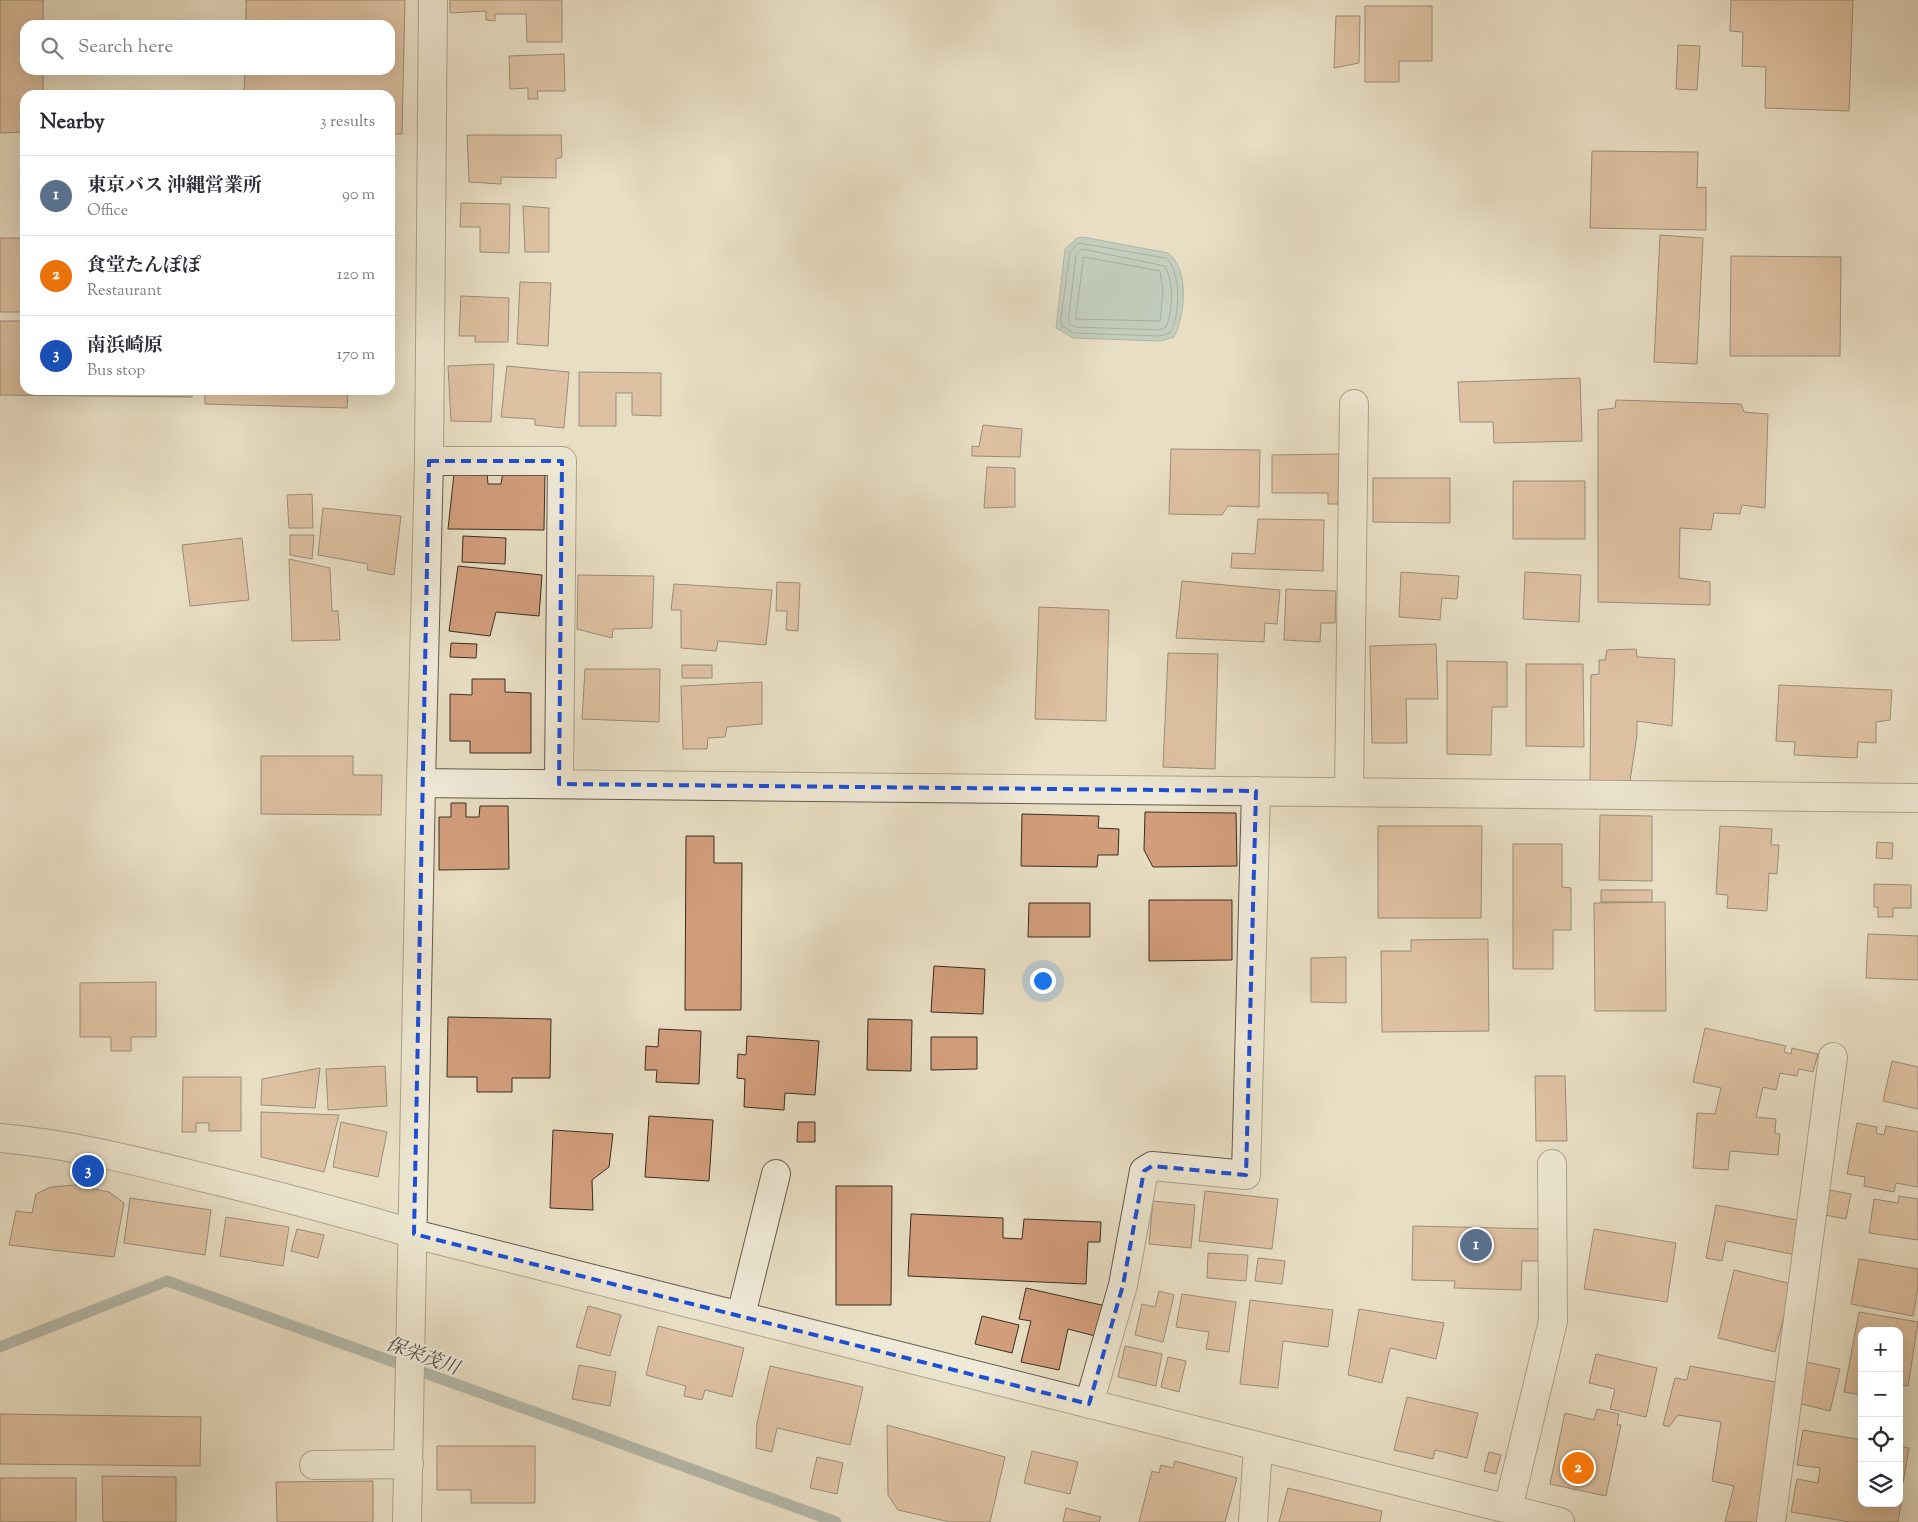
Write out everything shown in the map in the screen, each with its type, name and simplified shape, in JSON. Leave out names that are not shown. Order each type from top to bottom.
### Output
[{"type":"street","points":[[407,1522],[414,1234],[420,783],[429,461],[433,0]]},
{"type":"street","points":[[1349,792],[1354,404]]},
{"type":"street","points":[[429,461],[562,461],[559,784]]},
{"type":"street","points":[[420,783],[1918,798]]},
{"type":"street","points":[[1089,1404],[1123,1284],[1144,1171],[1152,1166],[1246,1175],[1256,791]]},
{"type":"street","points":[[1771,1522],[1833,1057]]},
{"type":"street","points":[[0,1138],[106,1153],[327,1208],[414,1234],[1560,1522]]},
{"type":"street","points":[[1508,1509],[1554,1321],[1552,1164]]},
{"type":"street","points":[[740,1315],[776,1174]]},
{"type":"street","points":[[1253,1522],[1258,1447]]},
{"type":"street","points":[[314,1465],[409,1464]]},
{"type":"highlighted area","points":[[429,461],[562,461],[559,784],[1256,791],[1246,1175],[1152,1166],[1144,1171],[1123,1285],[1089,1404],[414,1234]]},
{"type":"water","points":[[1083,237],[1168,253],[1175,260],[1180,270],[1182,281],[1183,305],[1174,337],[1161,341],[1073,338],[1056,328],[1065,249],[1077,238]]},
{"type":"building","points":[[0,0],[43,0],[43,20],[20,20],[20,75],[43,75],[43,90],[20,90],[20,132],[0,133]]},
{"type":"building","points":[[246,0],[405,0],[402,134],[395,134],[395,90],[244,90],[245,75],[395,75],[395,20],[246,20]]},
{"type":"building","points":[[450,0],[562,0],[562,42],[527,42],[526,14],[495,14],[495,21],[486,20],[486,11],[450,13]]},
{"type":"building","points":[[1731,0],[1853,0],[1849,111],[1765,108],[1766,67],[1742,66],[1743,32],[1730,31]]},
{"type":"building","points":[[1365,6],[1432,6],[1432,61],[1399,61],[1399,82],[1365,82]]},
{"type":"building","points":[[1336,16],[1360,16],[1359,63],[1334,68]]},
{"type":"building","points":[[1678,45],[1700,46],[1697,90],[1676,89]]},
{"type":"building","points":[[564,54],[565,91],[537,91],[538,99],[528,99],[528,88],[510,89],[509,56]]},
{"type":"building","points":[[467,135],[561,135],[562,157],[556,159],[556,178],[501,177],[501,184],[469,182]]},
{"type":"building","points":[[1592,151],[1698,152],[1697,188],[1706,187],[1706,230],[1590,228]]},
{"type":"building","points":[[461,203],[510,204],[509,253],[480,252],[480,227],[460,227]]},
{"type":"building","points":[[523,206],[549,208],[549,252],[525,252]]},
{"type":"building","points":[[1660,235],[1703,238],[1697,364],[1654,362]]},
{"type":"building","points":[[0,238],[20,238],[20,312],[0,312]]},
{"type":"building","points":[[1731,256],[1841,257],[1840,356],[1730,356]]},
{"type":"building","points":[[520,282],[551,283],[548,346],[517,344]]},
{"type":"building","points":[[461,296],[509,298],[508,342],[475,342],[475,336],[459,336]]},
{"type":"building","points":[[0,321],[20,321],[20,395],[192,395],[192,397],[0,395]]},
{"type":"building","points":[[494,364],[491,422],[451,421],[448,366]]},
{"type":"building","points":[[507,366],[569,372],[564,428],[535,425],[535,419],[501,417]]},
{"type":"building","points":[[579,372],[661,373],[661,416],[632,415],[632,393],[616,393],[616,426],[579,426]]},
{"type":"building","points":[[1580,378],[1582,441],[1494,443],[1493,422],[1460,422],[1458,382]]},
{"type":"building","points":[[205,395],[348,395],[347,408],[205,404]]},
{"type":"building","points":[[1616,400],[1741,404],[1744,412],[1768,414],[1765,508],[1742,505],[1740,514],[1714,513],[1711,530],[1680,528],[1679,578],[1710,582],[1710,605],[1598,602],[1598,410],[1615,408]]},
{"type":"building","points":[[983,425],[1022,429],[1020,457],[972,456],[972,446],[979,447]]},
{"type":"building","points":[[1171,449],[1260,450],[1259,507],[1228,506],[1222,515],[1169,514]]},
{"type":"building","points":[[1339,454],[1338,504],[1328,504],[1328,493],[1272,493],[1272,455]]},
{"type":"building","points":[[987,467],[1015,468],[1015,507],[984,508]]},
{"type":"building","points":[[503,471],[545,473],[544,530],[448,529],[454,474],[487,473],[488,484],[501,484]]},
{"type":"building","points":[[1373,478],[1450,478],[1450,523],[1373,522]]},
{"type":"building","points":[[1513,481],[1585,481],[1585,539],[1513,539]]},
{"type":"building","points":[[312,494],[313,528],[289,528],[287,495]]},
{"type":"building","points":[[323,508],[401,516],[394,575],[367,570],[368,564],[318,555]]},
{"type":"building","points":[[1258,519],[1324,520],[1323,571],[1231,568],[1232,553],[1255,554]]},
{"type":"building","points":[[290,535],[314,535],[312,559],[290,555]]},
{"type":"building","points":[[463,536],[506,538],[505,564],[462,562]]},
{"type":"building","points":[[242,538],[249,600],[190,606],[182,545]]},
{"type":"building","points":[[289,559],[330,568],[332,611],[338,611],[340,640],[292,641]]},
{"type":"building","points":[[458,566],[542,575],[539,616],[496,612],[490,636],[449,631]]},
{"type":"building","points":[[1401,572],[1459,576],[1457,599],[1442,598],[1440,620],[1399,617]]},
{"type":"building","points":[[1525,572],[1581,575],[1579,622],[1523,619]]},
{"type":"building","points":[[578,575],[654,576],[652,628],[613,629],[612,638],[577,629]]},
{"type":"building","points":[[1182,581],[1280,590],[1277,624],[1265,623],[1264,642],[1176,638]]},
{"type":"building","points":[[777,582],[800,583],[798,631],[786,630],[787,611],[776,611]]},
{"type":"building","points":[[674,584],[772,590],[766,645],[718,641],[716,651],[681,648],[681,610],[671,610]]},
{"type":"building","points":[[1286,589],[1336,591],[1335,623],[1321,623],[1320,642],[1284,640]]},
{"type":"building","points":[[1039,607],[1109,610],[1106,721],[1035,719]]},
{"type":"building","points":[[451,643],[477,644],[476,658],[450,657]]},
{"type":"building","points":[[1436,644],[1438,699],[1406,699],[1407,743],[1372,743],[1370,646]]},
{"type":"building","points":[[1636,649],[1637,657],[1675,659],[1672,726],[1637,721],[1637,735],[1630,781],[1590,783],[1591,675],[1599,674],[1599,660],[1605,660],[1607,650]]},
{"type":"building","points":[[1168,653],[1218,654],[1215,769],[1163,767]]},
{"type":"building","points":[[1447,661],[1507,662],[1507,707],[1492,707],[1491,755],[1447,754]]},
{"type":"building","points":[[1526,664],[1583,664],[1584,747],[1526,746]]},
{"type":"building","points":[[682,665],[712,665],[712,678],[682,678]]},
{"type":"building","points":[[585,669],[660,669],[659,722],[582,719]]},
{"type":"building","points":[[472,679],[505,679],[505,692],[531,693],[531,753],[470,753],[470,741],[450,741],[450,694],[472,695]]},
{"type":"building","points":[[762,682],[762,724],[727,727],[725,737],[708,738],[707,749],[683,749],[681,686]]},
{"type":"building","points":[[1779,685],[1892,690],[1890,720],[1876,722],[1876,743],[1858,742],[1857,758],[1794,755],[1795,742],[1776,741]]},
{"type":"building","points":[[261,756],[353,756],[353,775],[382,775],[381,815],[261,814]]},
{"type":"building","points":[[451,803],[466,803],[466,817],[479,817],[480,806],[508,806],[509,869],[439,870],[439,817],[451,817]]},
{"type":"building","points":[[1145,812],[1236,813],[1237,866],[1153,867],[1144,850]]},
{"type":"building","points":[[1022,814],[1099,816],[1098,828],[1119,829],[1118,855],[1098,855],[1097,867],[1021,866]]},
{"type":"building","points":[[1600,815],[1652,816],[1652,881],[1599,880]]},
{"type":"building","points":[[1378,826],[1482,826],[1481,918],[1378,918]]},
{"type":"building","points":[[1720,826],[1772,829],[1771,845],[1779,845],[1777,874],[1769,873],[1767,911],[1727,908],[1728,895],[1716,894]]},
{"type":"building","points":[[686,836],[714,836],[714,863],[742,863],[741,1010],[685,1010]]},
{"type":"building","points":[[1877,842],[1893,843],[1892,859],[1876,858]]},
{"type":"building","points":[[1513,844],[1562,844],[1562,887],[1571,888],[1571,930],[1553,930],[1553,969],[1513,969]]},
{"type":"building","points":[[1874,884],[1911,885],[1911,908],[1893,908],[1893,917],[1878,917],[1878,907],[1874,907]]},
{"type":"building","points":[[1601,890],[1652,890],[1652,902],[1601,902]]},
{"type":"building","points":[[1149,900],[1232,900],[1232,960],[1149,961]]},
{"type":"building","points":[[1665,902],[1666,1011],[1595,1011],[1594,903]]},
{"type":"building","points":[[1029,903],[1090,903],[1090,937],[1028,937]]},
{"type":"building","points":[[1868,934],[1918,936],[1918,980],[1866,978]]},
{"type":"building","points":[[1488,939],[1489,1031],[1382,1032],[1381,951],[1411,951],[1411,940]]},
{"type":"building","points":[[1346,957],[1346,1003],[1311,1002],[1311,958]]},
{"type":"building","points":[[934,966],[985,969],[983,1014],[931,1012]]},
{"type":"building","points":[[156,982],[156,1037],[131,1037],[131,1051],[111,1051],[111,1037],[80,1037],[80,983]]},
{"type":"building","points":[[448,1017],[551,1019],[550,1078],[512,1078],[512,1092],[477,1092],[477,1077],[447,1077]]},
{"type":"building","points":[[868,1019],[912,1020],[911,1071],[867,1070]]},
{"type":"building","points":[[1705,1028],[1786,1046],[1784,1052],[1791,1054],[1792,1048],[1818,1054],[1813,1072],[1799,1069],[1797,1076],[1780,1073],[1776,1090],[1763,1087],[1756,1117],[1776,1119],[1775,1133],[1780,1134],[1778,1155],[1730,1151],[1728,1170],[1693,1168],[1697,1113],[1715,1114],[1721,1088],[1693,1082]]},
{"type":"building","points":[[659,1029],[701,1031],[699,1084],[656,1082],[657,1070],[645,1070],[646,1046],[658,1047]]},
{"type":"building","points":[[747,1036],[819,1041],[815,1095],[785,1093],[784,1110],[744,1107],[745,1079],[737,1078],[738,1054],[746,1055]]},
{"type":"building","points":[[931,1037],[977,1037],[977,1069],[931,1070]]},
{"type":"building","points":[[1892,1061],[1918,1067],[1918,1109],[1883,1101]]},
{"type":"building","points":[[385,1066],[387,1106],[328,1110],[326,1069]]},
{"type":"building","points":[[320,1068],[315,1108],[261,1105],[262,1079]]},
{"type":"building","points":[[1535,1076],[1565,1076],[1567,1141],[1536,1141]]},
{"type":"building","points":[[183,1077],[241,1077],[241,1131],[209,1131],[209,1123],[196,1123],[196,1132],[182,1132]]},
{"type":"building","points":[[261,1112],[339,1115],[324,1172],[261,1157]]},
{"type":"building","points":[[649,1116],[713,1120],[709,1181],[645,1177]]},
{"type":"building","points":[[341,1122],[387,1132],[378,1177],[333,1167]]},
{"type":"building","points":[[798,1122],[815,1122],[815,1142],[797,1142]]},
{"type":"building","points":[[1857,1123],[1877,1127],[1876,1133],[1884,1135],[1886,1126],[1918,1132],[1918,1187],[1896,1183],[1894,1192],[1864,1186],[1865,1177],[1847,1174]]},
{"type":"building","points":[[553,1130],[613,1134],[609,1167],[592,1180],[593,1210],[550,1208]]},
{"type":"building","points":[[76,1185],[109,1192],[124,1203],[114,1257],[9,1245],[16,1211],[32,1213],[36,1194],[51,1187]]},
{"type":"building","points":[[836,1186],[892,1186],[891,1305],[836,1305]]},
{"type":"building","points":[[1829,1190],[1851,1194],[1846,1219],[1825,1215]]},
{"type":"building","points":[[1205,1191],[1278,1199],[1272,1249],[1199,1241]]},
{"type":"building","points":[[1899,1196],[1918,1199],[1918,1240],[1869,1233],[1874,1199],[1898,1203]]},
{"type":"building","points":[[130,1198],[211,1210],[205,1255],[124,1243]]},
{"type":"building","points":[[1153,1201],[1195,1205],[1191,1248],[1149,1244]]},
{"type":"building","points":[[1716,1205],[1802,1221],[1796,1255],[1726,1241],[1722,1261],[1706,1258]]},
{"type":"building","points":[[911,1214],[1003,1218],[1003,1238],[1022,1239],[1024,1219],[1101,1222],[1100,1242],[1088,1242],[1086,1284],[908,1276]]},
{"type":"building","points":[[226,1217],[289,1227],[283,1266],[220,1256]]},
{"type":"building","points":[[1413,1226],[1540,1229],[1539,1261],[1522,1261],[1521,1290],[1454,1288],[1455,1281],[1412,1280]]},
{"type":"building","points":[[297,1229],[324,1235],[318,1258],[291,1251]]},
{"type":"building","points":[[1594,1229],[1676,1243],[1667,1302],[1584,1289]]},
{"type":"building","points":[[1208,1253],[1248,1255],[1246,1281],[1207,1278]]},
{"type":"building","points":[[1258,1258],[1285,1261],[1282,1284],[1255,1281]]},
{"type":"building","points":[[1859,1259],[1918,1269],[1918,1287],[1913,1316],[1851,1304]]},
{"type":"building","points":[[1734,1270],[1792,1284],[1775,1352],[1718,1338]]},
{"type":"building","points":[[1026,1288],[1106,1306],[1099,1337],[1068,1329],[1059,1370],[1021,1362],[1031,1321],[1019,1319]]},
{"type":"building","points":[[1159,1291],[1174,1295],[1163,1342],[1135,1335],[1142,1304],[1155,1307]]},
{"type":"building","points":[[1182,1294],[1236,1302],[1229,1352],[1206,1349],[1209,1332],[1176,1327]]},
{"type":"building","points":[[1250,1300],[1333,1310],[1328,1347],[1283,1341],[1278,1388],[1240,1384]]},
{"type":"building","points":[[588,1306],[621,1315],[610,1356],[576,1347]]},
{"type":"building","points":[[1359,1309],[1444,1323],[1436,1359],[1390,1348],[1382,1383],[1348,1375]]},
{"type":"building","points":[[1859,1312],[1918,1322],[1908,1386],[1903,1385],[1903,1327],[1858,1327],[1858,1394],[1844,1392]]},
{"type":"building","points":[[982,1316],[1019,1325],[1012,1353],[975,1344]]},
{"type":"building","points":[[658,1326],[744,1348],[732,1397],[705,1390],[702,1400],[684,1396],[686,1386],[646,1375]]},
{"type":"building","points":[[1125,1346],[1162,1354],[1156,1386],[1118,1377]]},
{"type":"building","points":[[1596,1354],[1657,1368],[1646,1417],[1610,1409],[1615,1389],[1589,1383]]},
{"type":"building","points":[[1168,1357],[1186,1361],[1179,1392],[1161,1387]]},
{"type":"building","points":[[1806,1362],[1840,1369],[1830,1411],[1797,1403]]},
{"type":"building","points":[[579,1365],[616,1372],[610,1406],[572,1399]]},
{"type":"building","points":[[770,1366],[863,1387],[850,1445],[777,1428],[772,1452],[756,1448],[757,1423]]},
{"type":"building","points":[[1690,1366],[1781,1383],[1760,1522],[1725,1522],[1734,1486],[1712,1481],[1721,1422],[1678,1415],[1669,1427],[1663,1425],[1675,1378],[1687,1380]]},
{"type":"building","points":[[1407,1397],[1478,1413],[1467,1458],[1435,1450],[1433,1459],[1394,1450]]},
{"type":"building","points":[[1597,1409],[1619,1414],[1617,1425],[1621,1425],[1606,1496],[1550,1484],[1565,1413],[1594,1420]]},
{"type":"building","points":[[0,1414],[201,1417],[200,1466],[0,1464]]},
{"type":"building","points":[[887,1425],[1005,1457],[990,1522],[950,1522],[898,1510],[888,1495]]},
{"type":"building","points":[[1803,1430],[1858,1439],[1858,1507],[1900,1507],[1898,1522],[1850,1522],[1791,1512],[1797,1479],[1818,1483],[1820,1468],[1797,1465]]},
{"type":"building","points":[[437,1446],[535,1446],[535,1503],[471,1503],[471,1490],[437,1490]]},
{"type":"building","points":[[1903,1447],[1909,1448],[1903,1483]]},
{"type":"building","points":[[1032,1451],[1078,1462],[1070,1494],[1024,1483]]},
{"type":"building","points":[[1489,1452],[1501,1455],[1496,1474],[1484,1471]]},
{"type":"building","points":[[817,1457],[843,1463],[837,1494],[810,1488]]},
{"type":"building","points":[[1175,1461],[1237,1478],[1225,1522],[1139,1522],[1152,1471],[1159,1473],[1161,1465],[1173,1468]]},
{"type":"building","points":[[102,1476],[176,1477],[176,1522],[103,1522]]},
{"type":"building","points":[[0,1478],[76,1478],[76,1522],[0,1522]]},
{"type":"building","points":[[373,1481],[373,1522],[277,1522],[276,1482]]},
{"type":"building","points":[[1288,1488],[1382,1511],[1380,1522],[1279,1522]]},
{"type":"building","points":[[1066,1508],[1101,1517],[1099,1522],[1063,1522]]},
{"type":"waterway","name":"保栄茂川","points":[[0,1347],[167,1281],[836,1522]]},
{"type":"place","name":"南浜崎原","points":[[88,1171]]},
{"type":"place","name":"東京バス 沖縄営業所","points":[[1476,1245]]},
{"type":"place","name":"食堂たんぽぽ","points":[[1578,1468]]}]
